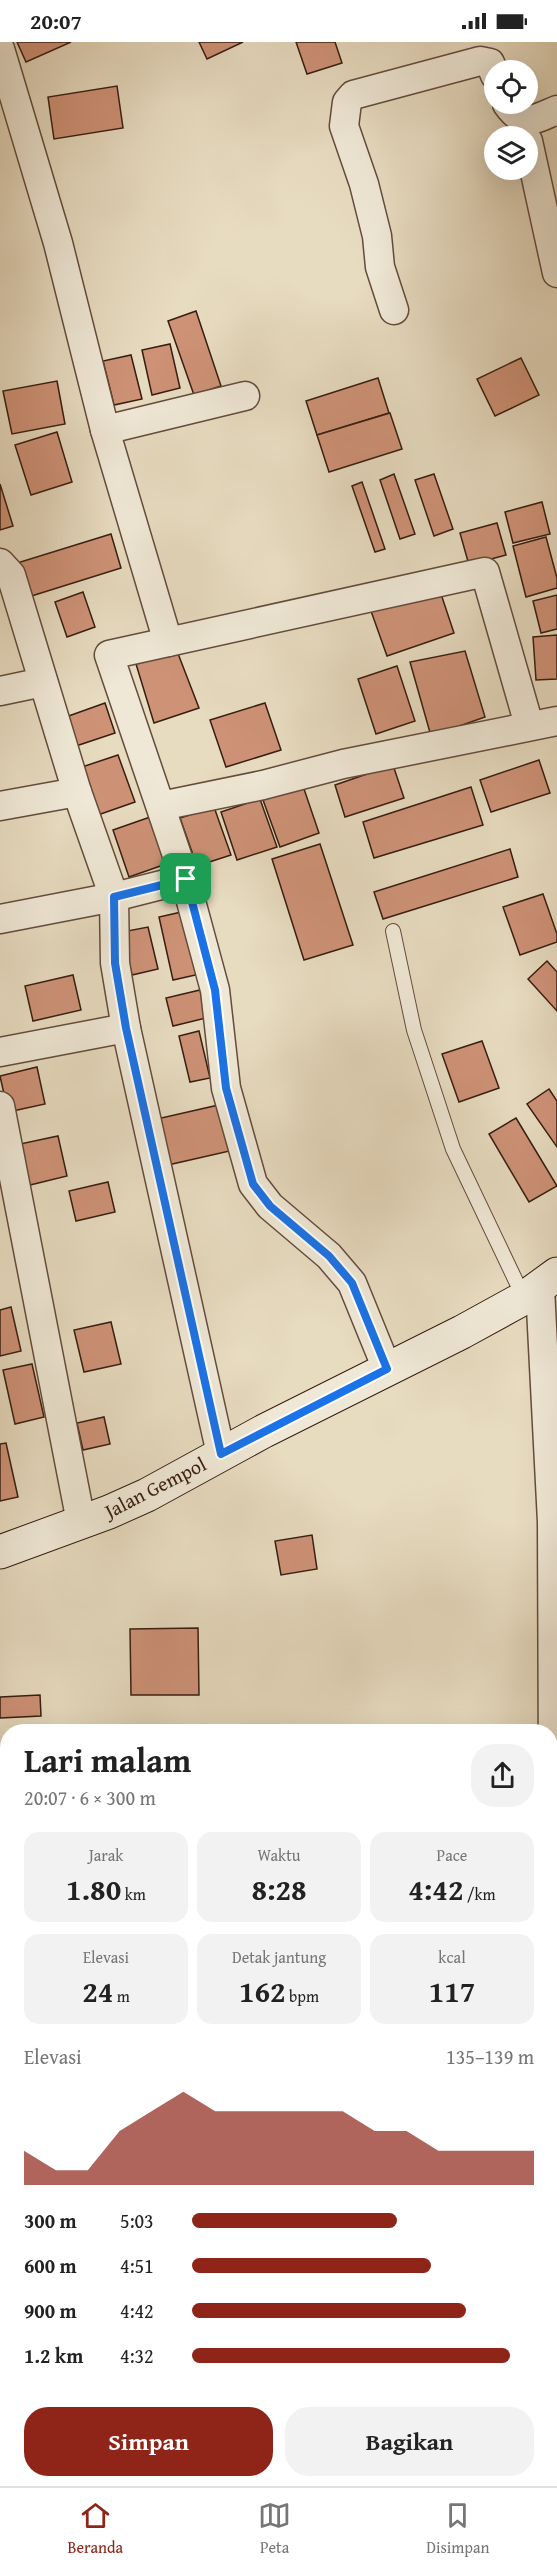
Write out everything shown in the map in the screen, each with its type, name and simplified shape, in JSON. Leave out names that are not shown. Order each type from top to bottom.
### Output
[{"type":"main road","name":"Jalan Gempol","points":[[0,1552],[147,1495],[540,1287]]},
{"type":"street","points":[[0,50],[58,243],[105,430],[168,642]]},
{"type":"street","points":[[394,310],[380,267],[376,236],[364,184],[344,126],[347,102],[353,95],[484,61]]},
{"type":"street","points":[[557,110],[521,125],[557,273]]},
{"type":"street","points":[[105,430],[245,396]]},
{"type":"street","points":[[0,563],[11,575],[77,792],[114,897],[115,963],[126,1028],[221,1454]]},
{"type":"street","points":[[387,1369],[352,1283],[329,1256],[270,1206],[253,1184],[226,1088],[215,990],[186,879],[109,655],[364,601],[485,572],[529,725]]},
{"type":"street","points":[[0,692],[43,682]]},
{"type":"street","points":[[161,806],[529,725],[557,721]]},
{"type":"street","points":[[0,806],[77,792]]},
{"type":"street","points":[[0,919],[114,897],[186,879]]},
{"type":"street","points":[[0,1052],[126,1028]]},
{"type":"street","points":[[0,1106],[81,1522]]},
{"type":"street","points":[[540,1287],[555,1522],[554,1724]]},
{"type":"lane","points":[[393,930],[414,1030],[453,1149],[540,1287]]},
{"type":"building","points":[[17,42],[71,42],[26,62]]},
{"type":"building","points":[[199,42],[243,42],[207,59]]},
{"type":"building","points":[[296,42],[335,42],[342,63],[307,74]]},
{"type":"building","points":[[117,86],[123,128],[54,139],[48,97]]},
{"type":"building","points":[[196,311],[221,386],[194,395],[168,321]]},
{"type":"building","points":[[170,344],[180,388],[152,395],[142,350]]},
{"type":"building","points":[[131,355],[142,399],[114,405],[103,361]]},
{"type":"building","points":[[521,358],[539,395],[495,416],[477,379]]},
{"type":"building","points":[[378,378],[389,413],[317,435],[306,401]]},
{"type":"building","points":[[57,381],[65,424],[12,434],[3,391]]},
{"type":"building","points":[[390,413],[402,449],[329,472],[317,435]]},
{"type":"building","points":[[57,432],[72,482],[31,495],[15,445]]},
{"type":"building","points":[[394,474],[415,534],[400,539],[380,480]]},
{"type":"building","points":[[434,474],[453,529],[434,536],[415,480]]},
{"type":"building","points":[[362,482],[385,549],[375,552],[352,486]]},
{"type":"building","points":[[0,484],[13,526],[0,530]]},
{"type":"building","points":[[542,502],[550,534],[513,543],[505,512]]},
{"type":"building","points":[[497,523],[506,555],[469,565],[460,533]]},
{"type":"building","points":[[111,534],[121,568],[25,598],[14,564]]},
{"type":"building","points":[[546,537],[557,578],[557,588],[526,597],[513,546]]},
{"type":"building","points":[[439,588],[454,633],[387,656],[371,611]]},
{"type":"building","points":[[83,592],[95,627],[67,637],[55,602]]},
{"type":"building","points":[[557,595],[557,629],[541,633],[533,601]]},
{"type":"building","points":[[557,635],[557,679],[536,680],[533,637]]},
{"type":"building","points":[[177,651],[199,708],[154,723],[136,664]]},
{"type":"building","points":[[465,651],[485,717],[431,736],[410,662]]},
{"type":"building","points":[[397,666],[415,721],[376,734],[358,679]]},
{"type":"building","points":[[105,703],[115,733],[73,747],[63,718]]},
{"type":"building","points":[[265,703],[281,750],[226,767],[210,720]]},
{"type":"building","points":[[118,755],[135,802],[95,816],[79,768]]},
{"type":"building","points":[[539,760],[550,793],[491,812],[480,780]]},
{"type":"building","points":[[393,765],[404,798],[345,817],[335,785]]},
{"type":"building","points":[[303,786],[319,833],[280,847],[263,800]]},
{"type":"building","points":[[471,787],[483,825],[374,858],[363,822]]},
{"type":"building","points":[[260,799],[277,847],[237,860],[221,812]]},
{"type":"building","points":[[214,807],[231,855],[197,866],[180,818]]},
{"type":"building","points":[[153,816],[169,863],[129,877],[113,830]]},
{"type":"building","points":[[320,844],[353,945],[304,960],[272,859]]},
{"type":"building","points":[[510,849],[518,877],[383,919],[374,892]]},
{"type":"building","points":[[543,894],[557,934],[557,942],[520,955],[503,907]]},
{"type":"building","points":[[186,911],[200,974],[173,980],[159,917]]},
{"type":"building","points":[[148,927],[158,969],[132,975],[122,932]]},
{"type":"building","points":[[547,961],[557,972],[557,1011],[528,979]]},
{"type":"building","points":[[73,975],[81,1010],[33,1021],[25,986]]},
{"type":"building","points":[[200,990],[206,1018],[173,1026],[166,998]]},
{"type":"building","points":[[199,1031],[210,1078],[190,1082],[179,1036]]},
{"type":"building","points":[[482,1041],[499,1088],[459,1102],[442,1054]]},
{"type":"building","points":[[37,1067],[45,1104],[8,1112],[0,1076]]},
{"type":"building","points":[[549,1089],[557,1101],[557,1147],[527,1104]]},
{"type":"building","points":[[223,1104],[234,1150],[159,1167],[148,1121]]},
{"type":"building","points":[[516,1118],[557,1186],[529,1202],[489,1134]]},
{"type":"building","points":[[58,1136],[67,1176],[30,1185],[20,1144]]},
{"type":"building","points":[[108,1182],[115,1212],[76,1221],[69,1191]]},
{"type":"building","points":[[11,1307],[21,1351],[0,1356],[0,1310]]},
{"type":"building","points":[[111,1322],[121,1364],[84,1372],[74,1330]]},
{"type":"building","points":[[32,1364],[44,1417],[15,1424],[3,1370]]},
{"type":"building","points":[[104,1417],[110,1444],[83,1450],[77,1423]]},
{"type":"building","points":[[6,1443],[18,1497],[0,1501],[0,1444]]},
{"type":"building","points":[[312,1535],[317,1569],[281,1575],[275,1541]]},
{"type":"building","points":[[198,1628],[199,1695],[131,1695],[130,1629]]},
{"type":"building","points":[[40,1695],[41,1716],[0,1718],[0,1697]]},
{"type":"route","points":[[186,879],[215,990],[226,1088],[253,1184],[270,1206],[329,1256],[352,1283],[387,1369],[221,1454],[126,1028],[115,963],[114,897],[186,879]]}]
